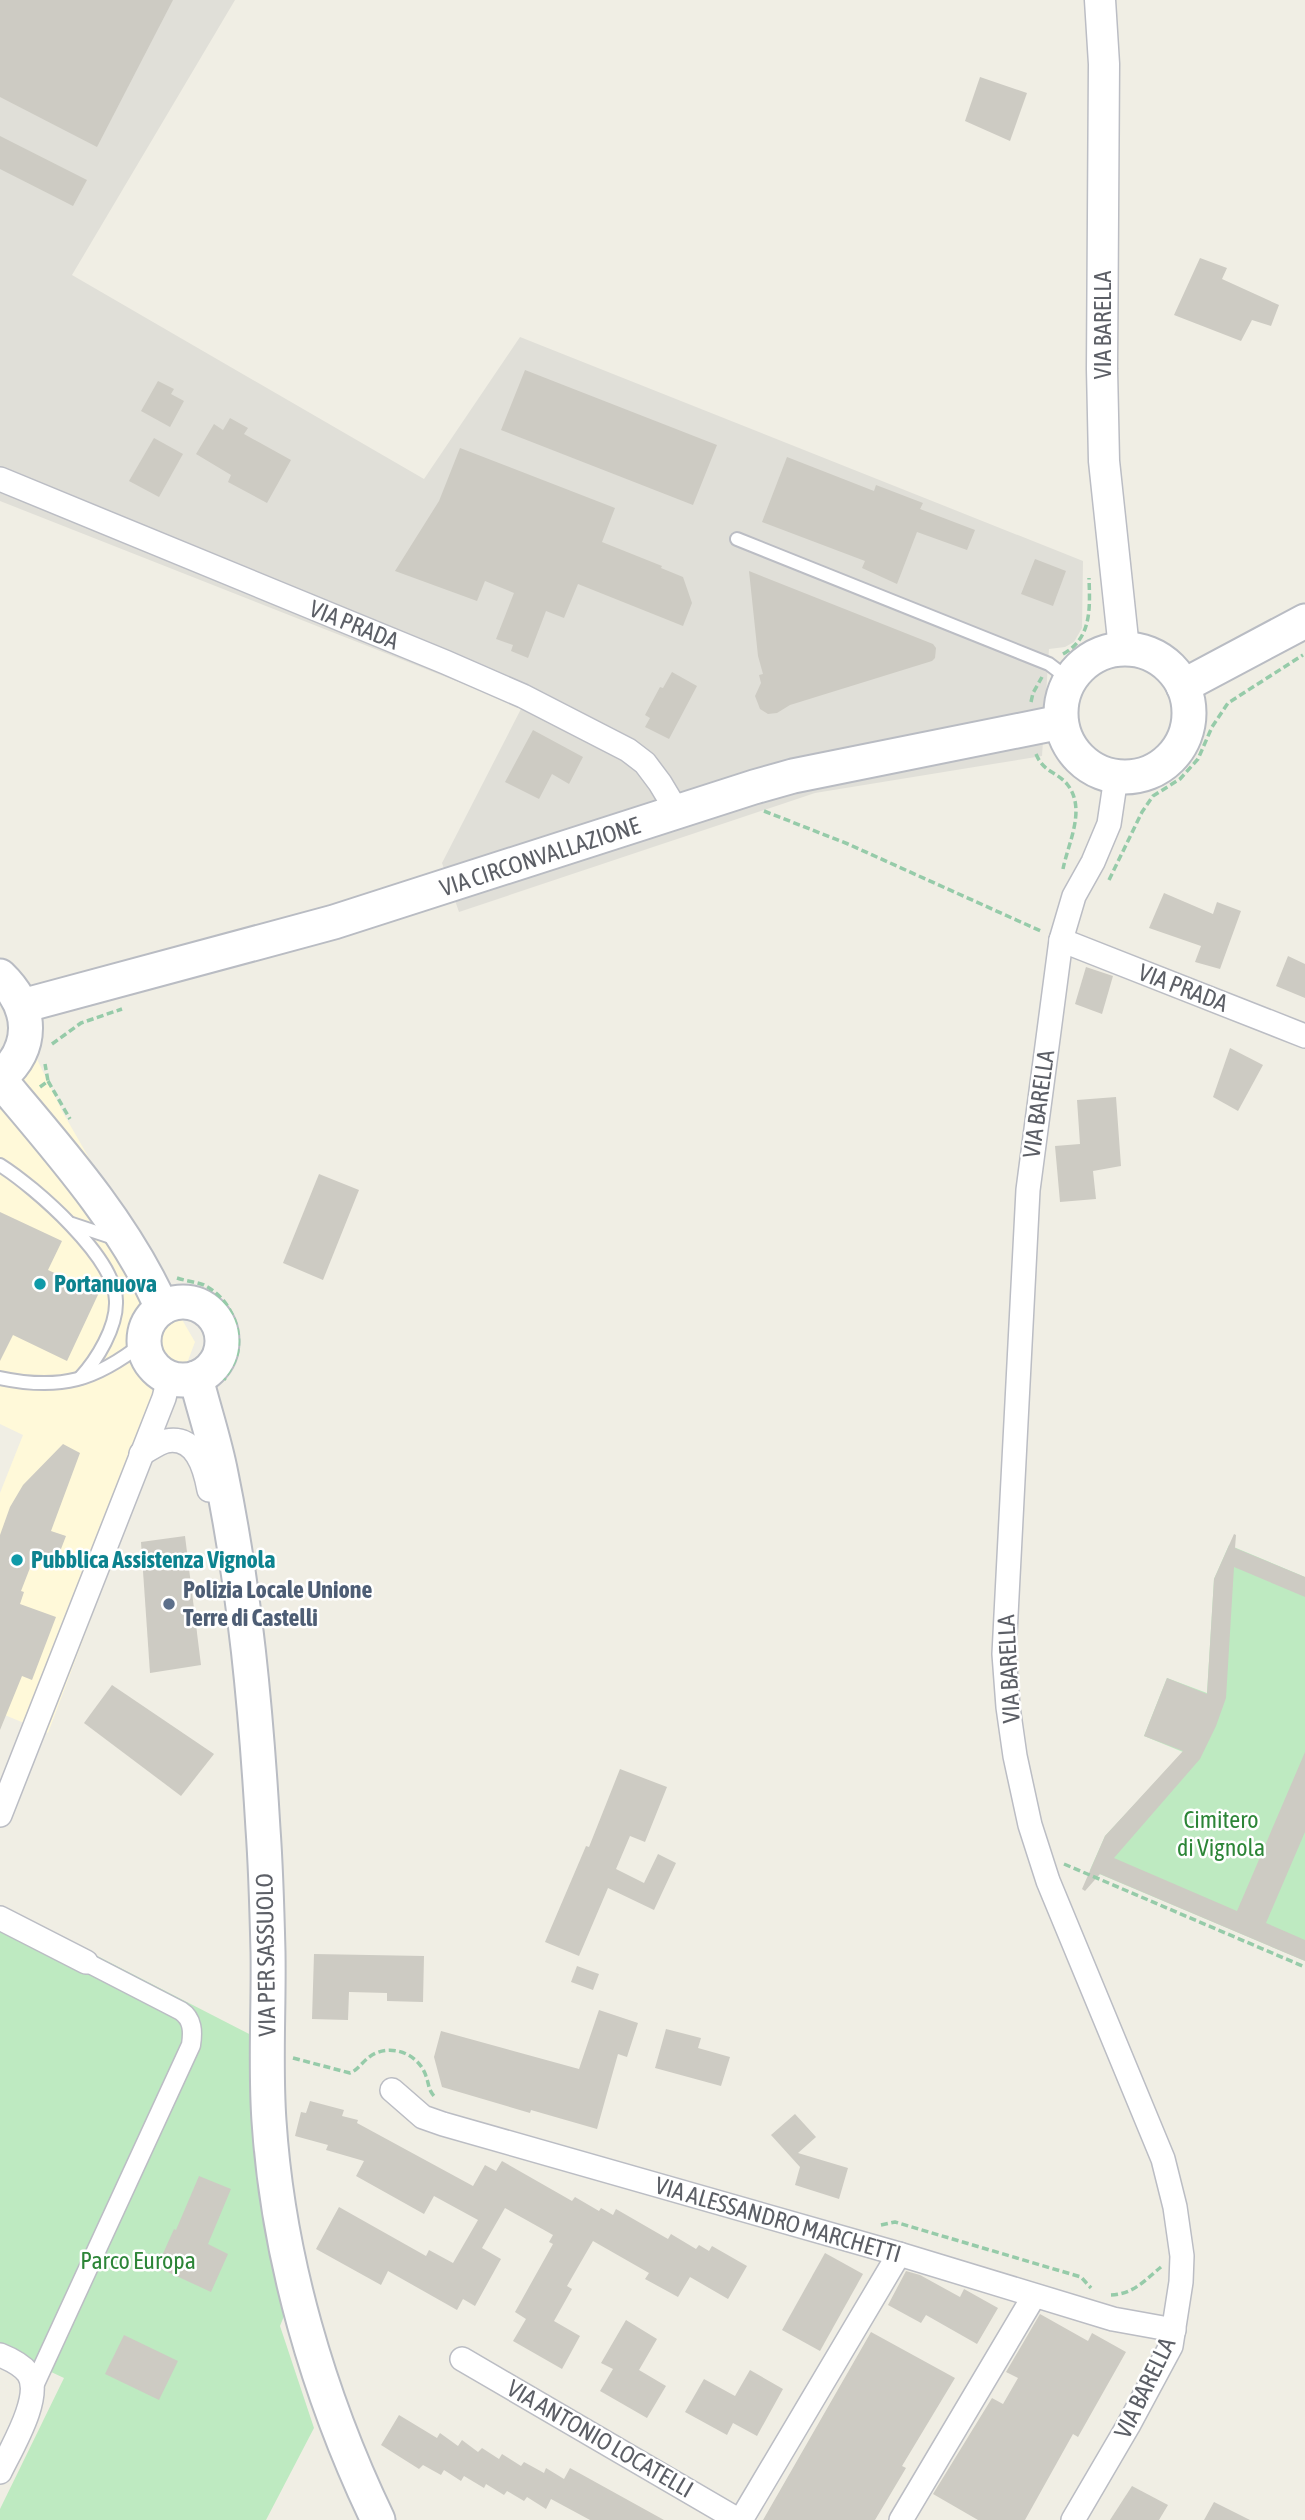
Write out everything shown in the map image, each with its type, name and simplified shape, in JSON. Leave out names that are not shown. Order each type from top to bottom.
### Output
[{"type":"main road","points":[[1183,686],[1305,621]]},
{"type":"main road","points":[[1124,649],[1139,650],[1165,663],[1183,686],[1189,704],[1188,724],[1182,743],[1170,758],[1154,770],[1136,776],[1116,776],[1085,764],[1065,738],[1061,722],[1062,700],[1069,680],[1079,667],[1108,651],[1124,649]]},
{"type":"main road","name":"VIA CIRCONVALLAZIONE","points":[[22,1006],[334,922],[793,776],[1061,722]]},
{"type":"main road","points":[[0,976],[13,989],[22,1006],[25,1022],[22,1046],[11,1068],[6,1087],[53,1142],[124,1241],[145,1271],[162,1308]]},
{"type":"main road","points":[[172,1303],[194,1304],[212,1315],[218,1325],[221,1335],[219,1356],[195,1381],[151,1364],[143,1343],[148,1323],[162,1308],[172,1303]]},
{"type":"main road","name":"VIA PER SASSUOLO","points":[[195,1381],[221,1471],[234,1543],[251,1681],[262,1814],[268,1953],[268,2111],[277,2191],[299,2306],[318,2368],[342,2437],[378,2520]]},
{"type":"street","name":"VIA BARELLA","points":[[1100,0],[1104,64],[1101,369],[1104,461],[1124,649]]},
{"type":"street","name":"VIA PRADA","points":[[0,480],[523,696],[628,750],[645,763],[678,813]]},
{"type":"street","name":"VIA BARELLA","points":[[1073,2520],[1171,2346],[1181,2268],[1175,2207],[1163,2159],[1048,1881],[1030,1825],[1015,1756],[1004,1654],[1028,1190],[1061,940],[1074,895],[1107,831],[1116,776]]},
{"type":"street","name":"VIA PRADA","points":[[1061,940],[1305,1036]]},
{"type":"street","points":[[0,1815],[164,1398],[195,1381]]},
{"type":"street","points":[[141,1454],[167,1441],[176,1441],[192,1448],[199,1456],[205,1471],[215,1522],[234,1543]]},
{"type":"street","points":[[0,1918],[188,2015],[192,2030],[192,2039],[33,2391],[27,2413],[0,2472]]},
{"type":"street","name":"VIA ALESSANDRO MARCHETTI","points":[[392,2090],[424,2117],[443,2124],[899,2254],[1114,2319],[1174,2330]]},
{"type":"street","points":[[739,2520],[899,2254]]},
{"type":"street","points":[[901,2520],[1034,2296]]},
{"type":"street","points":[[0,2355],[27,2371],[33,2391]]},
{"type":"street","name":"VIA ANTONIO LOCATELLI","points":[[463,2358],[739,2520]]},
{"type":"lane","points":[[737,539],[1049,664],[1069,680]]},
{"type":"lane","points":[[0,1165],[41,1195],[71,1224],[110,1278],[117,1302],[98,1357],[80,1378]]},
{"type":"lane","points":[[71,1224],[124,1241]]},
{"type":"lane","points":[[0,1378],[39,1383],[94,1375],[121,1360],[143,1343]]},
{"type":"path","points":[[1104,887],[1112,877],[1142,812],[1153,796],[1180,779],[1198,759],[1212,727],[1228,703],[1305,653]]},
{"type":"path","points":[[761,810],[848,844],[1061,940]]},
{"type":"path","points":[[46,1052],[80,1023],[125,1008]]},
{"type":"path","points":[[45,1060],[48,1082],[75,1127]]},
{"type":"path","points":[[6,1087],[48,1082]]},
{"type":"path","points":[[168,1272],[205,1286],[224,1300],[232,1313],[237,1331],[238,1351],[195,1381]]},
{"type":"path","points":[[1064,1874],[1059,1862],[1305,1967]]},
{"type":"path","points":[[285,2050],[292,2058],[345,2073],[357,2070],[367,2057],[374,2053],[400,2051],[421,2065],[428,2088],[438,2098]]},
{"type":"path","points":[[878,2226],[895,2222],[1081,2277],[1094,2291]]},
{"type":"path","points":[[1107,2295],[1130,2292],[1159,2268],[1181,2268]]},
{"type":"shaded area","points":[[0,0],[235,0],[72,275],[424,479],[520,337],[1083,561],[1082,628],[1074,642],[1065,647],[1049,649],[1042,756],[815,793],[459,912],[442,863],[522,707],[0,501]]},
{"type":"shaded area","points":[[36,1057],[62,1111],[195,1342],[48,1733],[0,1713],[0,1493],[23,1435],[0,1424],[0,1066]]},
{"type":"green space","name":"Cimitero di Vignola","points":[[1229,1545],[1305,1577],[1305,1961],[1090,1870],[1105,1836],[1183,1752],[1144,1736],[1167,1678],[1207,1693],[1214,1579]]},
{"type":"green space","name":"Parco Europa","points":[[0,1906],[255,2037],[286,2311],[280,2326],[314,2428],[266,2520],[0,2520],[0,2509],[64,2378],[0,2348]]},
{"type":"building","points":[[0,0],[173,0],[97,147],[0,97]]},
{"type":"building","points":[[980,77],[1027,93],[1010,141],[965,121]]},
{"type":"building","points":[[0,136],[87,180],[73,206],[0,169]]},
{"type":"building","points":[[1200,258],[1227,268],[1222,279],[1279,305],[1271,326],[1252,320],[1241,341],[1174,315]]},
{"type":"building","points":[[525,370],[717,445],[693,505],[501,430]]},
{"type":"building","points":[[158,381],[174,389],[171,394],[184,401],[170,427],[141,411]]},
{"type":"building","points":[[230,418],[248,428],[244,434],[291,460],[267,503],[228,482],[231,475],[196,454],[214,424],[223,430]]},
{"type":"building","points":[[154,438],[183,454],[159,497],[129,481]]},
{"type":"building","points":[[460,448],[615,508],[602,542],[683,577],[692,603],[683,626],[578,584],[564,618],[546,611],[528,658],[511,651],[513,645],[496,639],[514,593],[485,581],[477,601],[395,571],[439,501]]},
{"type":"building","points":[[787,457],[874,491],[876,485],[923,503],[920,509],[975,530],[967,550],[917,532],[897,584],[862,568],[865,561],[762,522]]},
{"type":"building","points":[[1035,559],[1066,571],[1053,606],[1021,594]]},
{"type":"building","points":[[749,571],[933,644],[936,648],[935,658],[768,714],[760,709],[755,696],[761,683],[759,675],[763,674],[758,656]]},
{"type":"building","points":[[672,672],[697,686],[669,739],[645,727],[650,718],[645,715],[660,687],[663,688]]},
{"type":"building","points":[[533,730],[583,757],[569,784],[552,774],[539,799],[505,782]]},
{"type":"building","points":[[1164,893],[1213,914],[1217,902],[1241,911],[1220,969],[1195,962],[1201,946],[1149,928]]},
{"type":"building","points":[[1288,956],[1305,964],[1305,998],[1276,986]]},
{"type":"building","points":[[1086,967],[1113,976],[1102,1014],[1075,1004]]},
{"type":"building","points":[[1230,1048],[1263,1065],[1238,1111],[1213,1097]]},
{"type":"building","points":[[1116,1097],[1121,1166],[1093,1171],[1096,1199],[1060,1202],[1055,1146],[1080,1144],[1077,1100]]},
{"type":"building","points":[[319,1174],[359,1190],[323,1280],[283,1263]]},
{"type":"building","name":"Portanuova","points":[[0,1212],[62,1241],[48,1270],[85,1287],[99,1277],[103,1284],[67,1361],[13,1335],[0,1361]]},
{"type":"building","name":"Pubblica Assistenza Vignola","points":[[63,1444],[80,1453],[51,1531],[66,1536],[56,1562],[35,1555],[21,1591],[24,1592],[20,1604],[56,1617],[32,1680],[22,1676],[0,1730],[0,1535],[10,1507],[23,1485]]},
{"type":"building","points":[[1234,1534],[1235,1548],[1305,1577],[1305,1597],[1234,1567],[1226,1698],[1216,1726],[1200,1759],[1114,1858],[1237,1911],[1305,1752],[1305,1832],[1266,1923],[1305,1940],[1305,1961],[1100,1874],[1085,1891],[1082,1889],[1105,1836],[1183,1751],[1144,1736],[1167,1678],[1207,1694],[1214,1579]]},
{"type":"building","name":"Polizia Locale Unione Terre di Castelli","points":[[185,1536],[201,1665],[150,1673],[141,1542]]},
{"type":"building","points":[[112,1685],[214,1754],[181,1796],[84,1723]]},
{"type":"building","points":[[620,1769],[667,1787],[645,1842],[630,1836],[616,1869],[644,1883],[658,1854],[676,1863],[654,1910],[608,1888],[579,1956],[545,1942],[586,1846],[589,1847]]},
{"type":"building","points":[[314,1954],[424,1956],[423,2002],[387,2001],[387,1993],[349,1992],[348,2020],[312,2019]]},
{"type":"building","points":[[577,1966],[599,1974],[593,1990],[571,1982]]},
{"type":"building","points":[[599,2010],[638,2023],[627,2057],[618,2054],[597,2129],[442,2087],[434,2057],[441,2031],[579,2069]]},
{"type":"building","points":[[666,2029],[701,2038],[698,2048],[730,2057],[721,2086],[655,2068]]},
{"type":"building","points":[[310,2101],[344,2110],[342,2116],[358,2120],[357,2123],[473,2186],[485,2165],[496,2171],[502,2161],[572,2201],[575,2197],[599,2211],[601,2208],[613,2215],[616,2209],[668,2239],[671,2234],[696,2249],[699,2245],[709,2251],[712,2246],[747,2266],[728,2299],[690,2277],[678,2297],[645,2279],[649,2273],[593,2241],[567,2286],[572,2289],[554,2321],[580,2336],[562,2369],[513,2341],[526,2319],[515,2312],[553,2244],[549,2242],[553,2235],[505,2208],[482,2248],[501,2259],[475,2306],[463,2299],[457,2310],[388,2271],[381,2285],[316,2249],[339,2207],[426,2256],[429,2250],[453,2263],[478,2220],[434,2196],[424,2214],[356,2176],[364,2161],[326,2150],[328,2145],[295,2136],[301,2112],[306,2113]]},
{"type":"building","points":[[795,2114],[816,2137],[798,2153],[848,2168],[839,2199],[795,2185],[800,2167],[771,2135]]},
{"type":"building","points":[[199,2176],[231,2189],[208,2244],[228,2254],[211,2292],[157,2267]]},
{"type":"building","points":[[825,2253],[863,2274],[820,2351],[782,2330]]},
{"type":"building","points":[[906,2271],[920,2275],[960,2297],[964,2289],[998,2308],[977,2344],[926,2315],[921,2323],[888,2305]]},
{"type":"building","points":[[1040,2314],[1088,2341],[1092,2333],[1126,2352],[1078,2437],[1073,2434],[1025,2520],[978,2520],[933,2494],[992,2398],[1003,2404],[1018,2378],[1006,2372]]},
{"type":"building","points":[[626,2320],[657,2339],[639,2370],[666,2386],[647,2418],[600,2391],[613,2369],[601,2363]]},
{"type":"building","points":[[871,2332],[955,2378],[902,2466],[906,2468],[875,2520],[763,2520]]},
{"type":"building","points":[[124,2335],[178,2361],[159,2400],[105,2374]]},
{"type":"building","points":[[750,2370],[783,2389],[757,2436],[733,2423],[727,2435],[685,2412],[704,2379],[735,2396]]},
{"type":"building","points":[[399,2415],[437,2438],[440,2433],[458,2446],[462,2440],[478,2452],[482,2448],[499,2459],[502,2454],[521,2466],[524,2462],[544,2473],[546,2468],[564,2479],[570,2468],[664,2520],[590,2520],[551,2499],[546,2509],[527,2497],[524,2501],[507,2491],[504,2495],[486,2484],[484,2488],[464,2476],[461,2481],[444,2470],[441,2475],[423,2465],[419,2469],[381,2445]]},
{"type":"building","points":[[1132,2486],[1168,2505],[1159,2520],[1110,2520]]},
{"type":"building","points":[[1214,2502],[1250,2520],[1204,2520]]},
{"type":"place","name":"Portanuova","points":[[40,1284]]},
{"type":"place","name":"Pubblica Assistenza Vignola","points":[[17,1560]]},
{"type":"place","name":"Polizia Locale Unione Terre di Castelli","points":[[169,1604]]}]
